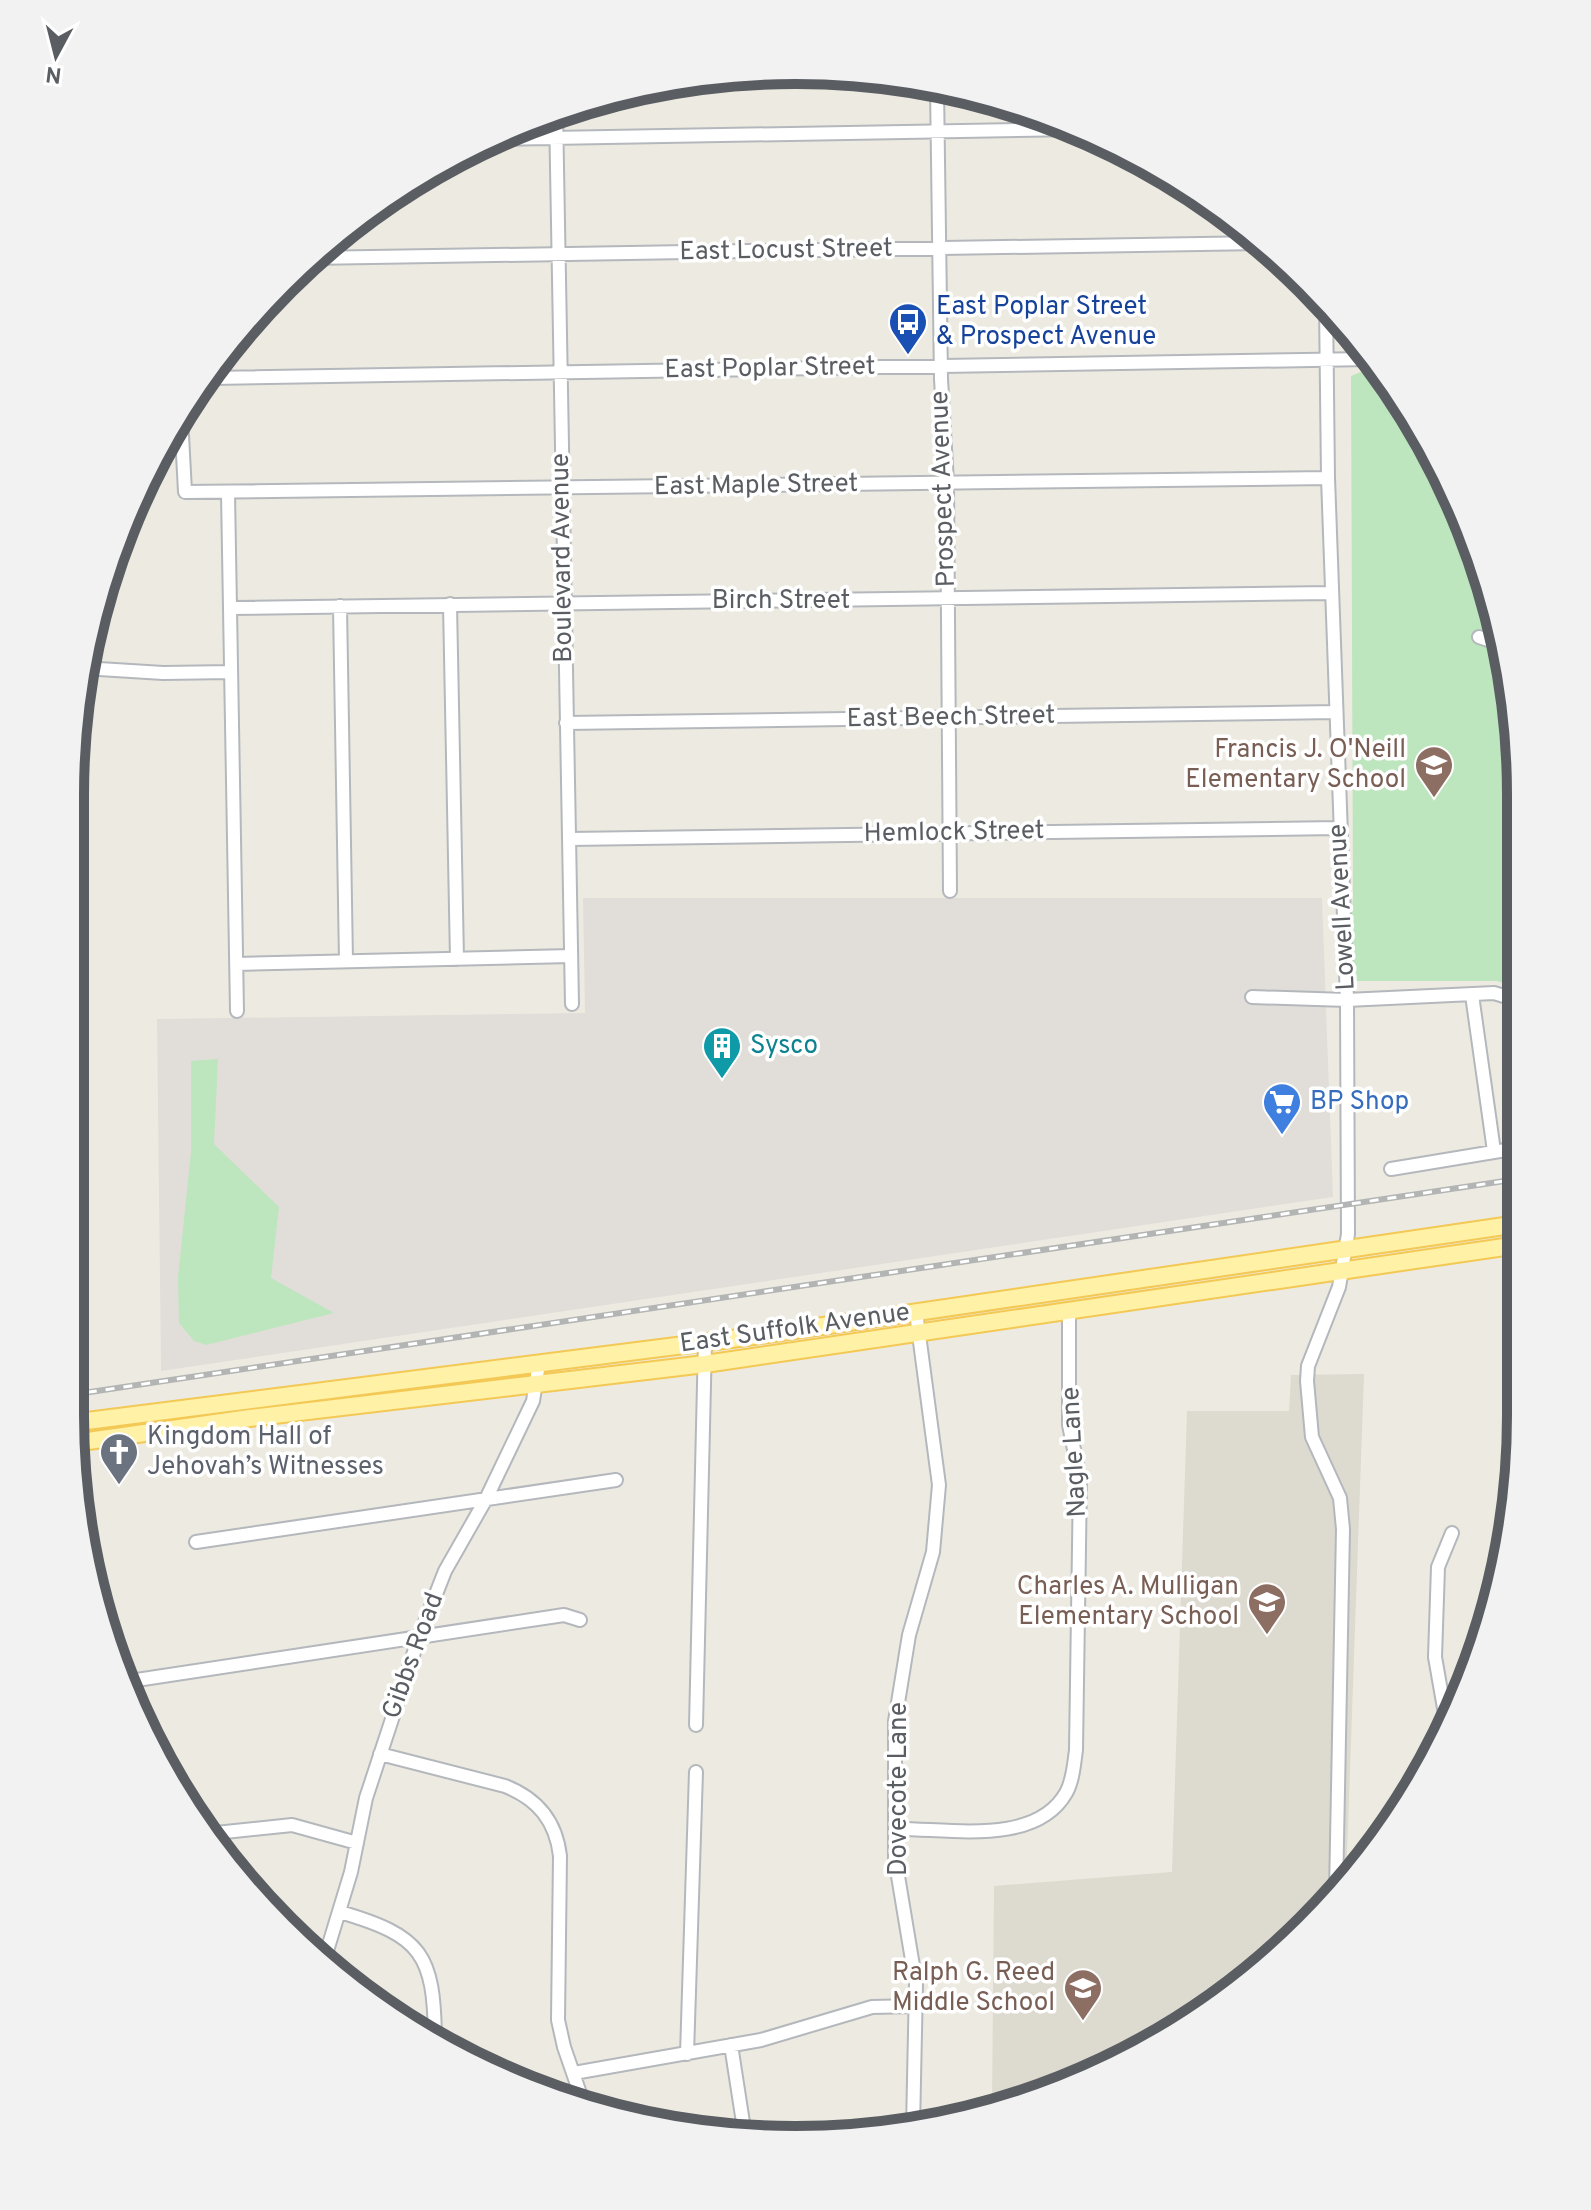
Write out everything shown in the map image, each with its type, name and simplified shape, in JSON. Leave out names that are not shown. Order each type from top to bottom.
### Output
[{"type":"main road","name":"East Suffolk Avenue","points":[[84,1421],[705,1342],[1507,1226]]},
{"type":"main road","name":"East Suffolk Avenue","points":[[85,1441],[237,1419],[705,1364],[1507,1247]]},
{"type":"street","name":"Prospect Avenue","points":[[937,99],[941,366],[947,483],[950,891]]},
{"type":"street","name":"Boulevard Avenue","points":[[556,126],[572,1004]]},
{"type":"street","points":[[522,139],[1045,130]]},
{"type":"street","name":"East Locust Street","points":[[330,258],[1244,243]]},
{"type":"street","name":"Lowell Avenue","points":[[1327,322],[1328,478],[1347,1000],[1348,1249],[1308,1366],[1307,1381],[1312,1437],[1340,1498],[1343,1529],[1336,1876]]},
{"type":"street","name":"East Poplar Street","points":[[220,378],[1357,359]]},
{"type":"street","name":"East Maple Street","points":[[182,435],[185,492],[562,490],[1328,478]]},
{"type":"street","points":[[228,493],[237,1011]]},
{"type":"street","name":"Birch Street","points":[[230,608],[1332,593]]},
{"type":"street","points":[[450,604],[457,959]]},
{"type":"street","points":[[340,606],[346,961]]},
{"type":"street","points":[[1479,637],[1489,640]]},
{"type":"street","points":[[96,668],[231,672]]},
{"type":"street","name":"East Beech Street","points":[[566,723],[1336,712]]},
{"type":"street","name":"Hemlock Street","points":[[569,839],[1339,828]]},
{"type":"street","points":[[236,964],[571,956]]},
{"type":"street","points":[[1252,997],[1347,1000],[1494,993],[1507,997]]},
{"type":"street","points":[[1472,995],[1494,1151]]},
{"type":"street","points":[[1391,1169],[1507,1149]]},
{"type":"street","name":"Nagle Lane","points":[[895,1829],[1014,1828],[1048,1812],[1066,1793],[1076,1750],[1080,1479],[1069,1425],[1069,1311]]},
{"type":"street","name":"Dovecote Lane","points":[[913,2116],[914,1957],[895,1858],[898,1696],[909,1635],[933,1552],[938,1510],[936,1445],[916,1312]]},
{"type":"street","points":[[696,1725],[705,1342]]},
{"type":"street","name":"Gibbs Road","points":[[327,1950],[380,1754],[418,1640],[445,1571],[486,1499],[524,1421],[537,1384],[539,1363]]},
{"type":"street","points":[[196,1542],[616,1480]]},
{"type":"street","points":[[1444,1707],[1435,1657],[1438,1567],[1452,1533]]},
{"type":"street","points":[[136,1680],[418,1640],[564,1615],[580,1620]]},
{"type":"street","points":[[380,1754],[505,1786],[525,1794],[546,1814],[557,1834],[560,1856],[558,2020],[580,2092]]},
{"type":"street","points":[[687,2054],[696,1772]]},
{"type":"street","points":[[222,1835],[292,1825],[357,1843]]},
{"type":"street","points":[[340,1912],[390,1928],[409,1940],[424,1960],[433,1983],[435,2028]]},
{"type":"street","points":[[574,2073],[792,2032],[872,2007],[916,2006]]},
{"type":"street","points":[[731,2045],[743,2123]]},
{"type":"shaded area","points":[[583,898],[1322,898],[1333,1197],[161,1371],[157,1019],[585,1013]]},
{"type":"shaded area","name":"Charles A. Mulligan Elementary School","points":[[1364,1374],[1347,1864],[1299,1918],[1229,1979],[1191,2006],[1110,2053],[1068,2072],[992,2098],[994,1886],[1172,1872],[1187,1411],[1289,1411],[1291,1375]]},
{"type":"green space","name":"Francis J. O'Neill Elementary School","points":[[1366,370],[1412,440],[1453,523],[1483,611],[1501,703],[1505,749],[1507,984],[1497,981],[1346,981],[1353,898],[1351,376]]},
{"type":"green space","points":[[218,1059],[214,1144],[279,1207],[271,1278],[334,1313],[206,1345],[194,1341],[179,1323],[178,1277],[191,1152],[191,1061]]},
{"type":"railway","points":[[84,1393],[1507,1181]]},
{"type":"place","name":"East Poplar Street & Prospect Avenue","points":[[908,356]]},
{"type":"place","name":"Francis J. O'Neill Elementary School","points":[[1434,799]]},
{"type":"place","name":"Sysco","points":[[722,1080]]},
{"type":"place","name":"BP Shop","points":[[1282,1136]]},
{"type":"place","name":"Kingdom Hall of Jehovah’s Witnesses","points":[[119,1486]]},
{"type":"place","name":"Charles A. Mulligan Elementary School","points":[[1267,1636]]},
{"type":"place","name":"Ralph G. Reed Middle School","points":[[1083,2022]]}]
